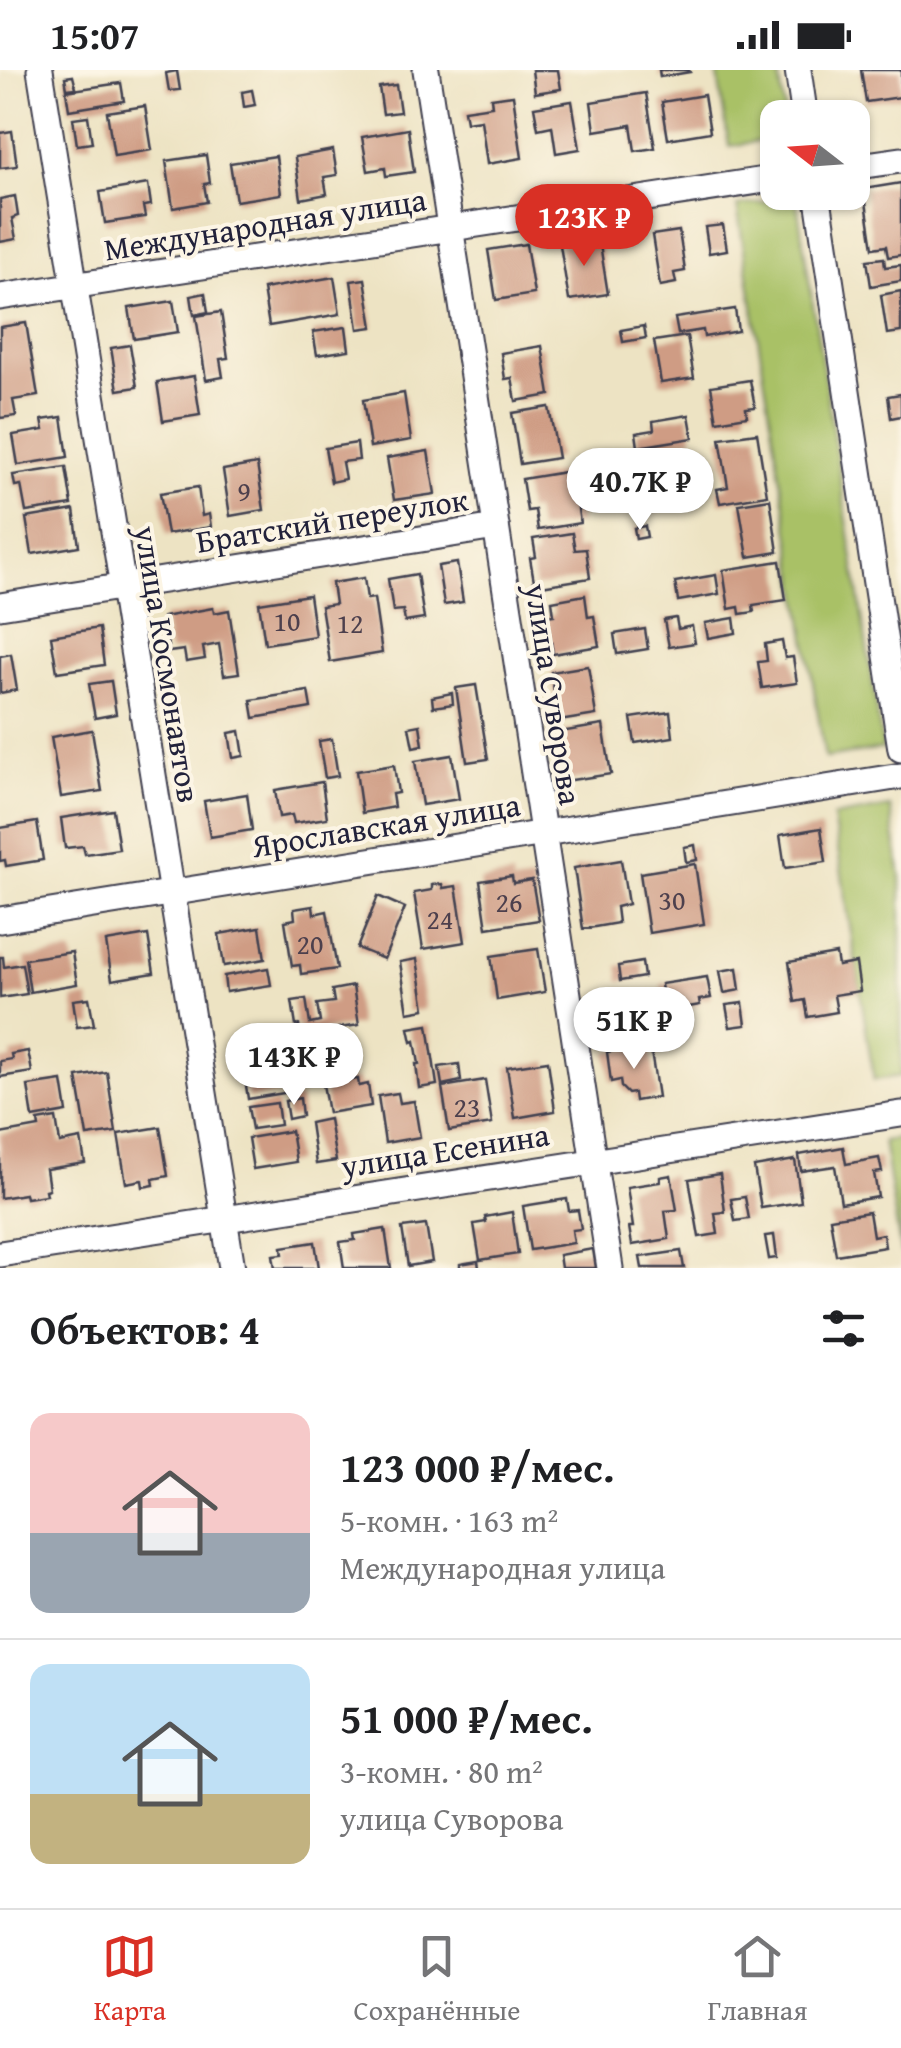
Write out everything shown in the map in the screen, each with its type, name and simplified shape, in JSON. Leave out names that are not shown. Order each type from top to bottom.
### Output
[{"type":"street","name":"улица Космонавтов","points":[[40,70],[232,1268]]},
{"type":"street","name":"улица Суворова","points":[[426,70],[610,1268]]},
{"type":"street","points":[[798,70],[802,100]]},
{"type":"street","points":[[870,164],[901,160]]},
{"type":"street","name":"Международная улица","points":[[0,297],[760,181]]},
{"type":"street","points":[[820,210],[901,749]]},
{"type":"street","name":"Братский переулок","points":[[0,606],[496,527]]},
{"type":"street","name":"Ярославская улица","points":[[0,920],[901,776]]},
{"type":"street","name":"улица Есенина","points":[[0,1254],[901,1114]]},
{"type":"green space","points":[[717,70],[778,70],[783,100],[760,100],[760,141],[729,146]]},
{"type":"green space","points":[[760,202],[760,210],[798,210],[883,749],[825,758],[737,206]]},
{"type":"green space","points":[[890,807],[901,879],[901,1076],[874,1080],[833,817]]},
{"type":"green space","points":[[901,1138],[901,1254],[883,1141]]},
{"type":"building","points":[[532,70],[558,70],[561,89],[535,93]]},
{"type":"building","points":[[659,70],[689,70],[690,72],[660,77]]},
{"type":"building","points":[[861,70],[901,70],[901,97],[866,100]]},
{"type":"building","points":[[177,71],[180,90],[169,91],[166,73]]},
{"type":"building","points":[[73,76],[76,88],[67,89],[65,77]]},
{"type":"building","points":[[121,83],[124,101],[69,110],[66,91]]},
{"type":"building","points":[[396,85],[400,112],[383,114],[379,87]]},
{"type":"building","points":[[252,90],[255,105],[244,107],[242,92]]},
{"type":"building","points":[[646,93],[655,148],[635,151],[631,125],[595,131],[591,102]]},
{"type":"building","points":[[513,95],[522,158],[487,164],[481,120],[466,122],[464,110],[492,106],[491,98]]},
{"type":"building","points":[[704,95],[710,132],[668,139],[662,102]]},
{"type":"building","points":[[572,101],[580,149],[556,153],[552,126],[538,129],[534,107]]},
{"type":"building","points":[[145,106],[152,150],[114,156],[107,112]]},
{"type":"building","points":[[88,116],[92,143],[77,145],[73,118]]},
{"type":"building","points":[[408,129],[414,172],[386,176],[385,168],[368,171],[362,137]]},
{"type":"building","points":[[12,131],[17,166],[0,168],[0,133]]},
{"type":"building","points":[[333,150],[337,175],[324,177],[327,194],[301,199],[295,157]]},
{"type":"building","points":[[206,155],[210,183],[204,184],[207,202],[173,208],[166,161]]},
{"type":"building","points":[[276,156],[281,194],[236,201],[230,163]]},
{"type":"building","points":[[901,183],[901,255],[888,257],[886,246],[873,248],[867,210],[870,188]]},
{"type":"building","points":[[148,184],[151,205],[143,206],[145,217],[105,223],[100,192]]},
{"type":"building","points":[[15,196],[18,216],[12,218],[16,239],[0,242],[0,199]]},
{"type":"building","points":[[723,225],[727,250],[709,253],[705,227]]},
{"type":"building","points":[[679,231],[685,271],[674,273],[676,283],[660,286],[652,235]]},
{"type":"building","points":[[599,238],[608,294],[569,300],[560,245]]},
{"type":"building","points":[[526,244],[534,294],[496,300],[488,250]]},
{"type":"building","points":[[884,258],[885,267],[901,265],[901,281],[871,286],[867,260]]},
{"type":"building","points":[[334,277],[340,314],[269,326],[263,289]]},
{"type":"building","points":[[365,279],[373,327],[358,329],[351,281]]},
{"type":"building","points":[[901,291],[901,332],[887,334],[881,295]]},
{"type":"building","points":[[205,293],[208,312],[194,315],[191,296]]},
{"type":"building","points":[[173,301],[178,332],[134,339],[129,308]]},
{"type":"building","points":[[735,309],[738,331],[704,337],[703,330],[678,334],[675,318]]},
{"type":"building","points":[[221,312],[228,358],[220,359],[223,377],[206,380],[196,316]]},
{"type":"building","points":[[26,323],[38,396],[13,400],[16,416],[0,418],[0,327]]},
{"type":"building","points":[[644,326],[646,338],[623,342],[621,330]]},
{"type":"building","points":[[346,327],[349,350],[317,355],[313,332]]},
{"type":"building","points":[[687,336],[694,378],[661,383],[654,341]]},
{"type":"building","points":[[130,345],[137,387],[118,390],[111,348]]},
{"type":"building","points":[[542,346],[550,395],[516,401],[512,378],[505,379],[501,353]]},
{"type":"building","points":[[194,376],[200,415],[163,421],[157,382]]},
{"type":"building","points":[[750,380],[755,407],[746,408],[747,416],[717,421],[711,386]]},
{"type":"building","points":[[404,393],[411,440],[370,447],[363,400]]},
{"type":"building","points":[[901,394],[901,416],[891,418],[888,396]]},
{"type":"building","points":[[549,407],[558,458],[520,464],[512,413]]},
{"type":"building","points":[[689,415],[693,438],[638,447],[636,433],[654,430],[653,421]]},
{"type":"building","points":[[62,417],[68,457],[18,465],[13,435],[44,430],[42,420]]},
{"type":"building","points":[[757,433],[767,495],[720,503],[717,489],[728,487],[720,438]]},
{"type":"building","points":[[357,443],[359,460],[342,462],[345,479],[331,482],[325,448]]},
{"type":"building","points":[[428,451],[435,494],[394,500],[387,458]]},
{"type":"building","points":[[257,464],[264,510],[230,516],[223,470]]},
{"type":"building","points":[[66,467],[72,505],[26,512],[21,485],[15,486],[13,475]]},
{"type":"building","points":[[565,472],[569,496],[576,495],[580,523],[538,530],[535,510],[527,511],[522,479]]},
{"type":"building","points":[[198,487],[202,516],[209,514],[211,527],[167,534],[160,493]]},
{"type":"building","points":[[770,499],[778,552],[748,557],[739,504]]},
{"type":"building","points":[[74,510],[79,546],[32,554],[26,518]]},
{"type":"building","points":[[645,526],[647,537],[636,539],[634,528]]},
{"type":"building","points":[[572,533],[575,550],[586,549],[590,578],[535,587],[530,558],[536,557],[533,539]]},
{"type":"building","points":[[780,561],[786,600],[753,605],[754,612],[740,614],[739,607],[729,609],[723,570]]},
{"type":"building","points":[[457,563],[463,602],[444,605],[438,566]]},
{"type":"building","points":[[417,574],[424,619],[405,622],[403,610],[393,611],[388,579]]},
{"type":"building","points":[[716,575],[719,594],[678,601],[675,582]]},
{"type":"building","points":[[364,578],[367,599],[374,598],[382,653],[330,662],[321,606],[335,604],[332,583]]},
{"type":"building","points":[[309,595],[315,636],[265,644],[259,603]]},
{"type":"building","points":[[585,595],[588,617],[594,616],[599,646],[553,654],[547,616],[554,615],[552,601]]},
{"type":"building","points":[[213,608],[214,613],[229,610],[239,673],[224,675],[219,644],[203,647],[205,659],[186,662],[184,650],[169,652],[163,617]]},
{"type":"building","points":[[676,618],[678,629],[692,626],[695,643],[669,647],[664,620]]},
{"type":"building","points":[[734,618],[736,633],[708,638],[705,623]]},
{"type":"building","points":[[99,628],[104,665],[57,672],[51,636]]},
{"type":"building","points":[[645,629],[648,649],[617,654],[614,634]]},
{"type":"building","points":[[782,641],[785,658],[793,657],[797,683],[762,688],[758,662],[767,661],[765,644]]},
{"type":"building","points":[[11,654],[17,690],[0,693],[0,656]]},
{"type":"building","points":[[588,666],[596,715],[559,721],[551,672]]},
{"type":"building","points":[[111,681],[116,714],[95,718],[89,684]]},
{"type":"building","points":[[476,685],[488,759],[467,762],[456,688]]},
{"type":"building","points":[[308,691],[311,708],[254,718],[251,700]]},
{"type":"building","points":[[452,693],[453,704],[433,707],[432,697]]},
{"type":"building","points":[[670,712],[673,737],[635,743],[631,718]]},
{"type":"building","points":[[420,725],[423,745],[413,747],[409,727]]},
{"type":"building","points":[[603,725],[611,774],[565,781],[561,753],[552,754],[548,734]]},
{"type":"building","points":[[92,730],[102,791],[61,797],[51,737]]},
{"type":"building","points":[[240,731],[244,756],[233,758],[229,733]]},
{"type":"building","points":[[332,739],[338,776],[325,778],[319,741]]},
{"type":"building","points":[[452,755],[459,799],[422,805],[415,761]]},
{"type":"building","points":[[394,765],[398,793],[392,794],[394,807],[362,813],[356,771]]},
{"type":"building","points":[[322,782],[327,818],[294,823],[292,815],[279,817],[275,790]]},
{"type":"building","points":[[247,794],[252,830],[210,837],[204,801]]},
{"type":"building","points":[[113,810],[119,849],[85,854],[83,846],[65,848],[61,818]]},
{"type":"building","points":[[37,822],[43,860],[6,866],[5,860],[0,861],[0,828]]},
{"type":"building","points":[[821,828],[826,862],[785,868],[780,835]]},
{"type":"building","points":[[695,845],[697,860],[686,862],[684,847]]},
{"type":"building","points":[[621,860],[628,904],[616,907],[618,923],[583,929],[574,868]]},
{"type":"building","points":[[695,864],[704,924],[649,933],[640,873]]},
{"type":"building","points":[[512,876],[513,883],[532,880],[539,920],[487,928],[480,881]]},
{"type":"building","points":[[442,884],[443,888],[456,886],[465,942],[423,949],[414,893]]},
{"type":"building","points":[[378,896],[405,908],[384,959],[357,948]]},
{"type":"building","points":[[313,906],[314,914],[327,911],[337,969],[301,974],[300,965],[292,966],[285,921],[295,919],[294,909]]},
{"type":"building","points":[[260,927],[265,959],[224,966],[219,934]]},
{"type":"building","points":[[148,935],[154,973],[112,980],[106,942]]},
{"type":"building","points":[[538,949],[545,992],[497,1000],[491,956]]},
{"type":"building","points":[[72,952],[77,984],[30,992],[25,959]]},
{"type":"building","points":[[836,954],[838,966],[856,963],[860,991],[834,995],[837,1012],[808,1017],[805,1000],[795,1002],[789,962]]},
{"type":"building","points":[[0,957],[4,967],[22,964],[27,994],[0,998]]},
{"type":"building","points":[[417,959],[425,1009],[408,1012],[400,962]]},
{"type":"building","points":[[642,962],[644,977],[620,981],[618,966]]},
{"type":"building","points":[[268,968],[271,985],[226,992],[224,976]]},
{"type":"building","points":[[737,968],[740,990],[724,993],[720,971]]},
{"type":"building","points":[[707,977],[711,998],[699,1000],[700,1005],[672,1010],[671,1004],[664,1006],[661,984]]},
{"type":"building","points":[[353,986],[359,1025],[301,1034],[292,1001],[306,999],[310,1024],[320,1022],[317,1004],[334,1002],[332,990]]},
{"type":"building","points":[[89,998],[94,1025],[77,1027],[73,1000]]},
{"type":"building","points":[[743,1003],[746,1025],[730,1027],[726,1005]]},
{"type":"building","points":[[428,1025],[437,1085],[419,1088],[419,1064],[409,1028]]},
{"type":"building","points":[[289,1044],[296,1091],[248,1099],[241,1052]]},
{"type":"building","points":[[650,1045],[658,1097],[635,1101],[634,1093],[628,1094],[620,1080],[611,1082],[607,1052]]},
{"type":"building","points":[[28,1051],[32,1072],[0,1077],[0,1061]]},
{"type":"building","points":[[548,1061],[555,1111],[515,1118],[507,1067]]},
{"type":"building","points":[[459,1064],[461,1081],[442,1085],[439,1067]]},
{"type":"building","points":[[107,1072],[116,1132],[87,1136],[77,1077]]},
{"type":"building","points":[[358,1079],[359,1086],[368,1084],[371,1106],[328,1113],[323,1084]]},
{"type":"building","points":[[485,1080],[492,1124],[449,1131],[442,1087]]},
{"type":"building","points":[[62,1081],[67,1112],[33,1118],[28,1086]]},
{"type":"building","points":[[398,1093],[400,1103],[414,1101],[420,1137],[385,1143],[378,1096]]},
{"type":"building","points":[[300,1098],[302,1116],[288,1119],[285,1101]]},
{"type":"building","points":[[277,1103],[280,1125],[252,1129],[248,1107]]},
{"type":"building","points":[[56,1118],[60,1143],[81,1139],[85,1163],[46,1169],[46,1195],[0,1198],[0,1134],[39,1127],[38,1121]]},
{"type":"building","points":[[329,1119],[336,1161],[316,1164],[310,1123]]},
{"type":"building","points":[[160,1127],[168,1176],[153,1179],[154,1185],[143,1187],[142,1180],[126,1183],[118,1134]]},
{"type":"building","points":[[291,1131],[296,1162],[253,1169],[248,1138]]},
{"type":"building","points":[[843,1147],[846,1164],[879,1158],[882,1172],[874,1173],[878,1197],[841,1203],[835,1166],[801,1171],[799,1155]]},
{"type":"building","points":[[795,1160],[801,1202],[761,1208],[754,1167]]},
{"type":"building","points":[[720,1174],[725,1212],[715,1213],[718,1234],[699,1237],[689,1179]]},
{"type":"building","points":[[671,1175],[677,1210],[665,1211],[669,1239],[632,1245],[627,1187],[660,1182],[660,1177]]},
{"type":"building","points":[[745,1197],[749,1219],[735,1221],[731,1199]]},
{"type":"building","points":[[567,1199],[569,1211],[578,1210],[581,1229],[572,1230],[574,1243],[530,1250],[523,1206]]},
{"type":"building","points":[[512,1212],[518,1254],[480,1260],[474,1224],[486,1222],[485,1217]]},
{"type":"building","points":[[869,1212],[873,1236],[883,1234],[885,1247],[836,1255],[830,1218]]},
{"type":"building","points":[[426,1225],[432,1262],[408,1266],[402,1228]]},
{"type":"building","points":[[385,1229],[391,1268],[344,1268],[340,1242],[355,1240],[354,1234]]},
{"type":"building","points":[[774,1235],[777,1258],[769,1259],[765,1236]]},
{"type":"building","points":[[315,1242],[319,1268],[275,1268],[273,1255],[283,1254],[282,1247]]},
{"type":"building","points":[[593,1249],[596,1268],[561,1268],[559,1255]]},
{"type":"building","points":[[681,1251],[684,1268],[642,1268],[640,1257]]},
{"type":"building","points":[[478,1261],[479,1268],[460,1268],[460,1264]]}]
